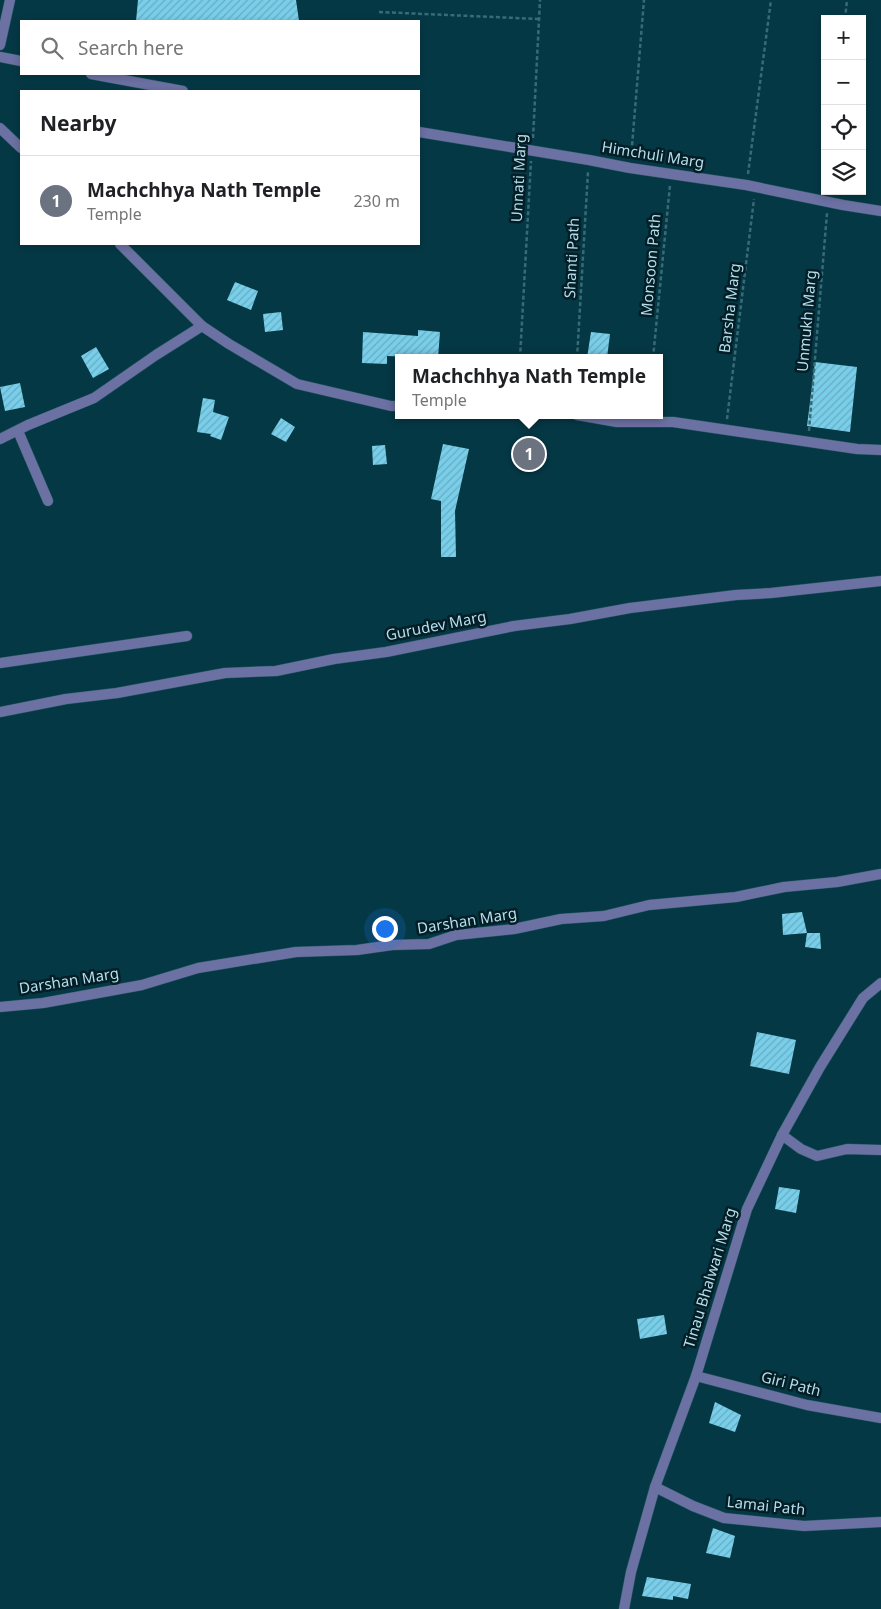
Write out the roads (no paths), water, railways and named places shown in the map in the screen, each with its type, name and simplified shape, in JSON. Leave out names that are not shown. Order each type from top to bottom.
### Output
[{"type":"street","points":[[0,45],[10,0]]},
{"type":"street","points":[[0,57],[20,61]]},
{"type":"street","points":[[96,75],[178,90]]},
{"type":"street","points":[[0,128],[20,147]]},
{"type":"street","name":"Himchuli Marg","points":[[420,132],[630,168],[751,186],[881,211]]},
{"type":"street","points":[[121,245],[202,326],[297,384],[395,406]]},
{"type":"street","points":[[0,439],[28,425],[94,398],[202,326]]},
{"type":"street","points":[[600,419],[617,422],[673,422],[808,443],[881,450]]},
{"type":"street","points":[[18,431],[48,501]]},
{"type":"street","name":"Gurudev Marg","points":[[0,712],[66,699],[117,693],[225,672],[276,671],[334,659],[386,652],[514,626],[570,619],[630,608],[736,595],[881,581]]},
{"type":"street","points":[[0,663],[187,636]]},
{"type":"street","name":"Darshan Marg","points":[[0,1007],[43,1002],[142,985],[198,968],[296,952],[357,950],[392,945],[430,944],[456,935],[514,929],[561,919],[604,916],[649,905],[736,897],[784,887],[836,882],[881,874]]},
{"type":"street","name":"Tinau Bhalwari Marg","points":[[624,1609],[631,1572],[655,1486],[696,1376],[747,1209],[782,1135],[820,1067],[863,998],[881,983]]},
{"type":"street","points":[[782,1135],[801,1149],[817,1156],[847,1149],[881,1150]]},
{"type":"street","name":"Giri Path","points":[[696,1376],[807,1405],[881,1418]]},
{"type":"street","name":"Lamai Path","points":[[655,1486],[693,1506],[724,1518],[804,1526],[881,1522]]},
{"type":"place","name":"Machchhya Nath Temple","points":[[529,454]]}]
